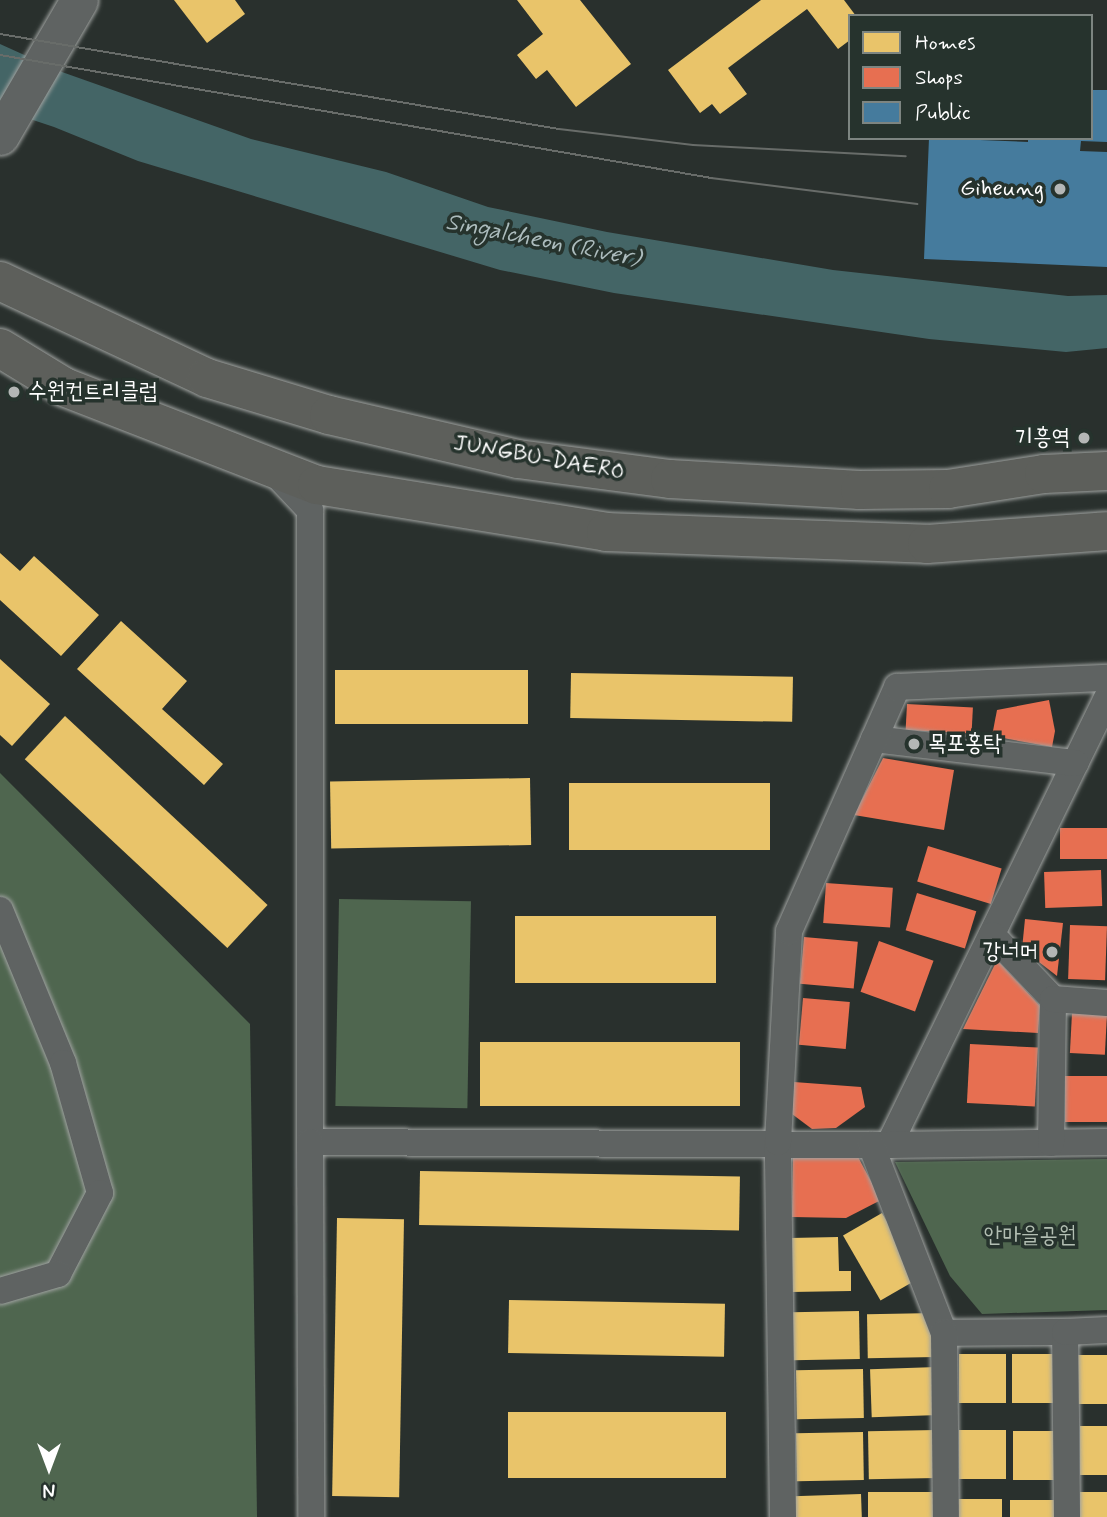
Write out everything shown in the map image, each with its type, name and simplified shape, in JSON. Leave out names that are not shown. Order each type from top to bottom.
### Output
[{"type":"main road","name":"JUNGBU-DAERO","points":[[0,281],[207,378],[328,415],[517,458],[670,479],[860,490],[948,489],[1044,474],[1107,471]]},
{"type":"main road","points":[[0,348],[64,387],[317,485],[606,532],[927,544],[1107,531]]},
{"type":"street","points":[[0,136],[79,0]]},
{"type":"street","points":[[267,465],[310,510],[311,1517]]},
{"type":"street","points":[[310,510],[379,495]]},
{"type":"street","points":[[783,1517],[778,1142],[789,931],[897,687],[1107,678]]},
{"type":"street","points":[[946,1517],[944,1333],[880,1145],[992,935],[1105,705]]},
{"type":"street","points":[[874,739],[1076,763]]},
{"type":"street","points":[[0,910],[63,1063],[100,1193],[58,1274],[0,1291]]},
{"type":"street","points":[[992,935],[1053,999],[1107,1003]]},
{"type":"street","points":[[1051,1143],[1053,999]]},
{"type":"street","points":[[310,1142],[778,1142],[880,1145],[1107,1142]]},
{"type":"street","points":[[944,1333],[1107,1330]]},
{"type":"street","points":[[1065,1332],[1067,1517]]},
{"type":"green space","points":[[0,773],[250,1024],[257,1517],[0,1517]]},
{"type":"green space","points":[[339,899],[471,901],[467,1108],[335,1106]]},
{"type":"green space","name":"안마을공원","points":[[1107,1159],[1107,1310],[982,1314],[950,1276],[895,1162]]},
{"type":"water","name":"Singalcheon (River)","points":[[0,44],[62,72],[251,139],[386,172],[488,207],[607,232],[833,270],[1068,296],[1107,295],[1107,348],[1066,352],[929,339],[614,293],[500,270],[138,161],[54,127],[0,109]]},
{"type":"building: Homes","points":[[174,0],[235,0],[245,14],[207,43]]},
{"type":"building: Homes","points":[[517,0],[580,0],[631,64],[576,107],[547,70],[536,79],[517,55],[543,34]]},
{"type":"building: Homes","points":[[761,0],[844,0],[854,14],[848,14],[848,42],[838,49],[807,9],[728,68],[747,94],[720,114],[712,104],[700,113],[668,70]]},
{"type":"building: Homes","points":[[0,553],[20,571],[34,556],[99,615],[61,656],[0,600]]},
{"type":"building: Homes","points":[[121,621],[187,681],[162,709],[223,764],[204,785],[77,669]]},
{"type":"building: Homes","points":[[0,659],[50,704],[12,746],[0,735]]},
{"type":"building: Homes","points":[[335,670],[528,670],[528,724],[335,724]]},
{"type":"building: Homes","points":[[571,673],[793,677],[792,722],[570,718]]},
{"type":"building: Homes","points":[[65,716],[268,905],[227,948],[25,759]]},
{"type":"building: Homes","points":[[530,778],[531,845],[331,848],[330,781]]},
{"type":"building: Homes","points":[[569,783],[770,783],[770,850],[569,850]]},
{"type":"building: Homes","points":[[515,916],[716,916],[716,983],[515,983]]},
{"type":"building: Homes","points":[[480,1042],[740,1042],[740,1106],[480,1106]]},
{"type":"building: Homes","points":[[420,1171],[740,1177],[739,1231],[419,1225]]},
{"type":"building: Homes","points":[[882,1213],[920,1278],[881,1300],[843,1236]]},
{"type":"building: Homes","points":[[337,1218],[404,1219],[399,1497],[332,1496]]},
{"type":"building: Homes","points":[[838,1237],[839,1271],[851,1271],[851,1291],[791,1292],[790,1238]]},
{"type":"building: Homes","points":[[509,1300],[725,1304],[724,1357],[508,1353]]},
{"type":"building: Homes","points":[[859,1311],[860,1359],[793,1360],[792,1312]]},
{"type":"building: Homes","points":[[935,1313],[936,1357],[868,1358],[867,1314]]},
{"type":"building: Homes","points":[[959,1354],[1006,1354],[1006,1403],[959,1403]]},
{"type":"building: Homes","points":[[1012,1354],[1059,1354],[1059,1403],[1012,1403]]},
{"type":"building: Homes","points":[[1078,1355],[1107,1355],[1107,1404],[1078,1404]]},
{"type":"building: Homes","points":[[937,1367],[939,1415],[872,1417],[870,1369]]},
{"type":"building: Homes","points":[[863,1369],[864,1418],[797,1419],[796,1370]]},
{"type":"building: Homes","points":[[508,1412],[726,1412],[726,1478],[508,1478]]},
{"type":"building: Homes","points":[[1080,1426],[1107,1426],[1107,1475],[1080,1475]]},
{"type":"building: Homes","points":[[936,1430],[937,1478],[869,1479],[868,1431]]},
{"type":"building: Homes","points":[[959,1430],[1006,1430],[1006,1479],[959,1479]]},
{"type":"building: Homes","points":[[1013,1431],[1060,1431],[1060,1480],[1013,1480]]},
{"type":"building: Homes","points":[[863,1432],[864,1480],[797,1481],[796,1433]]},
{"type":"building: Homes","points":[[868,1492],[936,1492],[936,1517],[868,1517]]},
{"type":"building: Homes","points":[[1080,1492],[1107,1492],[1107,1517],[1080,1517]]},
{"type":"building: Homes","points":[[861,1494],[862,1517],[794,1517],[793,1496]]},
{"type":"building: Homes","points":[[954,1499],[1002,1499],[1002,1517],[954,1517]]},
{"type":"building: Homes","points":[[1010,1500],[1058,1500],[1058,1517],[1010,1517]]},
{"type":"building: Shops","points":[[1049,700],[1055,731],[1052,747],[992,736],[997,710]]},
{"type":"building: Shops","points":[[907,704],[973,707],[972,733],[906,730]]},
{"type":"building: Shops","points":[[883,758],[954,770],[944,830],[854,815]]},
{"type":"building: Shops","points":[[1060,828],[1107,828],[1107,859],[1060,859]]},
{"type":"building: Shops","points":[[928,846],[1002,869],[991,904],[917,881]]},
{"type":"building: Shops","points":[[1101,870],[1102,906],[1045,908],[1044,872]]},
{"type":"building: Shops","points":[[826,883],[893,888],[890,928],[823,923]]},
{"type":"building: Shops","points":[[917,893],[976,911],[965,948],[906,930]]},
{"type":"building: Shops","points":[[1025,919],[1063,923],[1057,976],[1022,949]]},
{"type":"building: Shops","points":[[1070,925],[1107,926],[1105,980],[1068,979]]},
{"type":"building: Shops","points":[[804,937],[858,942],[854,989],[800,984]]},
{"type":"building: Shops","points":[[879,941],[934,961],[915,1012],[861,992]]},
{"type":"building: Shops","points":[[997,960],[1040,1006],[1038,1033],[963,1029]]},
{"type":"building: Shops","points":[[803,998],[850,1002],[846,1049],[799,1045]]},
{"type":"building: Shops","points":[[1072,1013],[1107,1015],[1105,1055],[1070,1053]]},
{"type":"building: Shops","points":[[970,1044],[1038,1048],[1035,1106],[967,1103]]},
{"type":"building: Shops","points":[[1065,1076],[1107,1076],[1107,1122],[1065,1122]]},
{"type":"building: Shops","points":[[794,1082],[861,1087],[865,1107],[836,1128],[812,1129],[792,1114]]},
{"type":"building: Shops","points":[[793,1153],[857,1155],[881,1200],[846,1218],[792,1217]]},
{"type":"building: Public","name":"Giheung","points":[[1093,90],[1107,90],[1107,142],[1081,141],[1080,151],[1107,152],[1107,267],[924,259],[929,140],[1093,140]]},
{"type":"tram line","points":[[0,34],[559,129],[693,145],[906,156]]},
{"type":"tram line","points":[[0,55],[711,178],[917,204]]},
{"type":"place","name":"Giheung","points":[[1060,189]]},
{"type":"place","name":"수원컨트리클럽","points":[[14,392]]},
{"type":"place","name":"기흥역","points":[[1084,438]]},
{"type":"place","name":"목포홍탁","points":[[914,744]]},
{"type":"place","name":"강너머","points":[[1052,952]]}]
